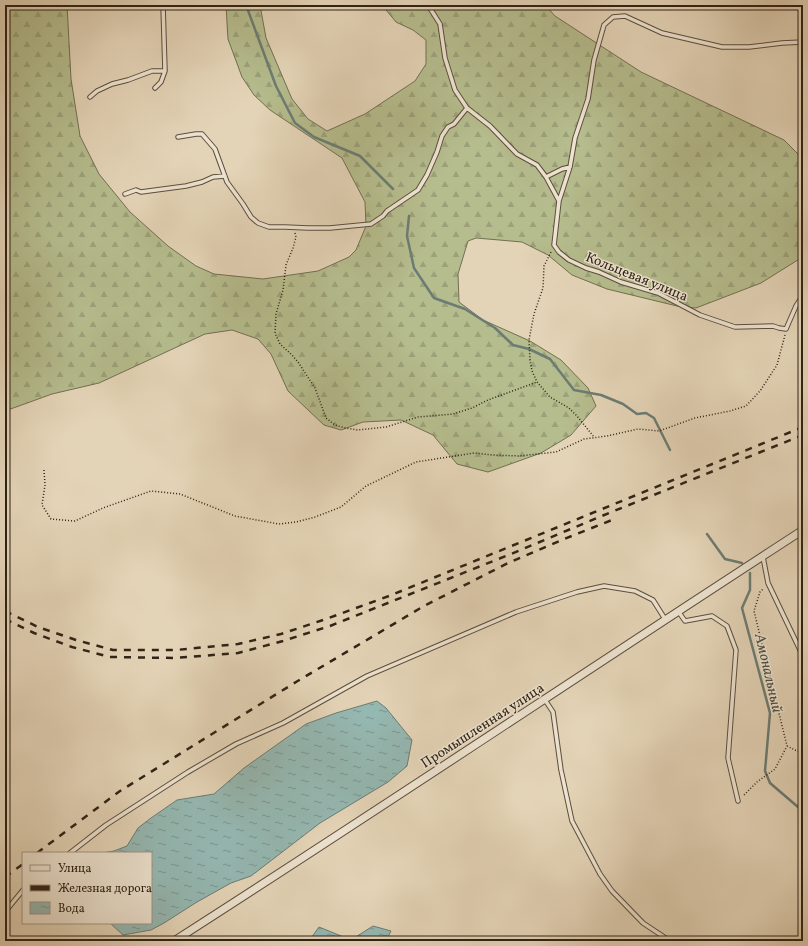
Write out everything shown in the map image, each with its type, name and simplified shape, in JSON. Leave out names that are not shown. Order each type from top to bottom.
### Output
[{"type":"street","name":"Промышленная улица","points":[[174,941],[803,530]]},
{"type":"lane","points":[[155,88],[161,82],[165,71],[163,5]]},
{"type":"lane","points":[[428,5],[440,24],[445,58],[455,90],[467,108],[490,126],[517,154],[537,165],[546,177],[559,201]]},
{"type":"lane","points":[[554,245],[559,201],[570,167],[575,138],[588,99],[594,60],[604,25],[613,16],[625,16],[662,33],[686,40],[722,47],[749,48],[782,43],[803,42]]},
{"type":"lane","points":[[90,97],[97,91],[112,84],[128,80],[152,70],[165,71]]},
{"type":"lane","points":[[178,137],[202,134],[215,149],[227,182],[251,217],[258,223],[269,227],[308,228],[330,228],[371,224],[383,216],[396,204],[418,190],[427,175],[442,136],[448,127],[454,124],[467,108]]},
{"type":"lane","points":[[546,177],[562,169],[570,167]]},
{"type":"lane","points":[[125,194],[136,190],[141,192],[186,186],[202,182],[213,177],[224,176]]},
{"type":"lane","name":"Кольцевая улица","points":[[554,245],[559,252],[575,263],[600,272],[621,282],[658,293],[700,315],[735,327],[773,326],[786,330]]},
{"type":"lane","points":[[786,330],[796,306],[803,295]]},
{"type":"lane","points":[[763,556],[768,583],[803,654]]},
{"type":"lane","points":[[71,852],[106,825],[188,772],[236,744],[282,722],[367,676],[516,612],[577,592],[604,586],[634,591],[653,600],[665,620]]},
{"type":"lane","points":[[678,611],[685,621],[712,616],[728,626],[736,650],[728,758],[738,801]]},
{"type":"lane","points":[[544,698],[552,712],[561,770],[572,821],[600,874],[612,891],[643,923],[670,941]]},
{"type":"lane","points":[[5,912],[22,891]]},
{"type":"path","points":[[295,227],[296,237],[286,265],[283,290],[276,314],[275,333],[280,344],[298,362],[315,388],[326,418],[335,425],[358,430],[386,427],[418,418],[453,414],[537,382]]},
{"type":"path","points":[[554,245],[544,266],[543,288],[534,314],[529,340],[532,371],[537,382],[550,397],[569,408],[594,438]]},
{"type":"path","points":[[44,470],[45,485],[42,505],[51,519],[75,521],[103,508],[151,491],[180,494],[235,516],[279,524],[296,522],[315,517],[341,507],[366,486],[416,462],[474,453],[519,456],[556,452],[584,439],[638,429],[659,431],[695,418],[730,411],[746,406],[760,391],[776,365],[786,330]]},
{"type":"path","points":[[738,801],[757,782],[775,769],[786,746],[754,611],[760,592],[768,583]]},
{"type":"path","points":[[786,746],[803,754]]},
{"type":"green space","points":[[5,5],[67,5],[71,79],[80,136],[99,174],[130,212],[168,246],[196,266],[214,274],[263,279],[318,271],[349,257],[356,250],[366,226],[365,202],[342,158],[270,110],[254,95],[242,77],[228,39],[226,5],[260,5],[266,38],[292,99],[308,119],[327,131],[365,114],[415,81],[426,64],[426,40],[413,30],[396,22],[382,5],[545,5],[555,16],[641,72],[784,140],[803,159],[803,253],[801,258],[761,283],[696,308],[677,306],[607,289],[572,275],[548,255],[522,242],[476,238],[468,241],[458,274],[459,302],[483,320],[530,341],[561,360],[588,388],[596,406],[571,435],[541,453],[488,472],[457,464],[433,435],[401,420],[363,422],[341,430],[324,425],[288,391],[271,354],[258,339],[232,330],[205,334],[99,383],[52,394],[5,411]]},
{"type":"water","points":[[377,701],[386,708],[412,740],[407,766],[388,782],[320,823],[251,876],[231,883],[151,930],[123,935],[111,924],[152,924],[152,852],[108,852],[127,846],[138,828],[177,800],[214,794],[244,768],[306,724],[336,713]]},
{"type":"water","points":[[373,926],[391,931],[386,941],[309,941],[319,927],[351,940]]},
{"type":"waterway","points":[[246,5],[276,86],[295,123],[314,137],[360,156],[393,189]]},
{"type":"waterway","name":"Амональный","points":[[409,216],[407,236],[414,268],[434,298],[465,309],[495,328],[513,345],[529,349],[550,359],[574,390],[601,395],[623,404],[637,414],[646,413],[654,418],[670,450]]},
{"type":"waterway","name":"Амональный","points":[[707,534],[725,559],[742,563]]},
{"type":"waterway","name":"Амональный","points":[[750,573],[750,590],[742,608],[770,713],[765,771],[770,783],[803,813]]},
{"type":"railway","points":[[5,611],[38,627],[76,640],[113,650],[176,650],[238,644],[281,634],[389,596],[803,427]]},
{"type":"railway","points":[[5,619],[34,633],[72,647],[110,657],[175,658],[238,653],[330,626],[803,435]]},
{"type":"railway","points":[[38,852],[120,791],[296,682],[424,606],[508,563],[612,520]]},
{"type":"railway","points":[[5,877],[22,865]]}]
